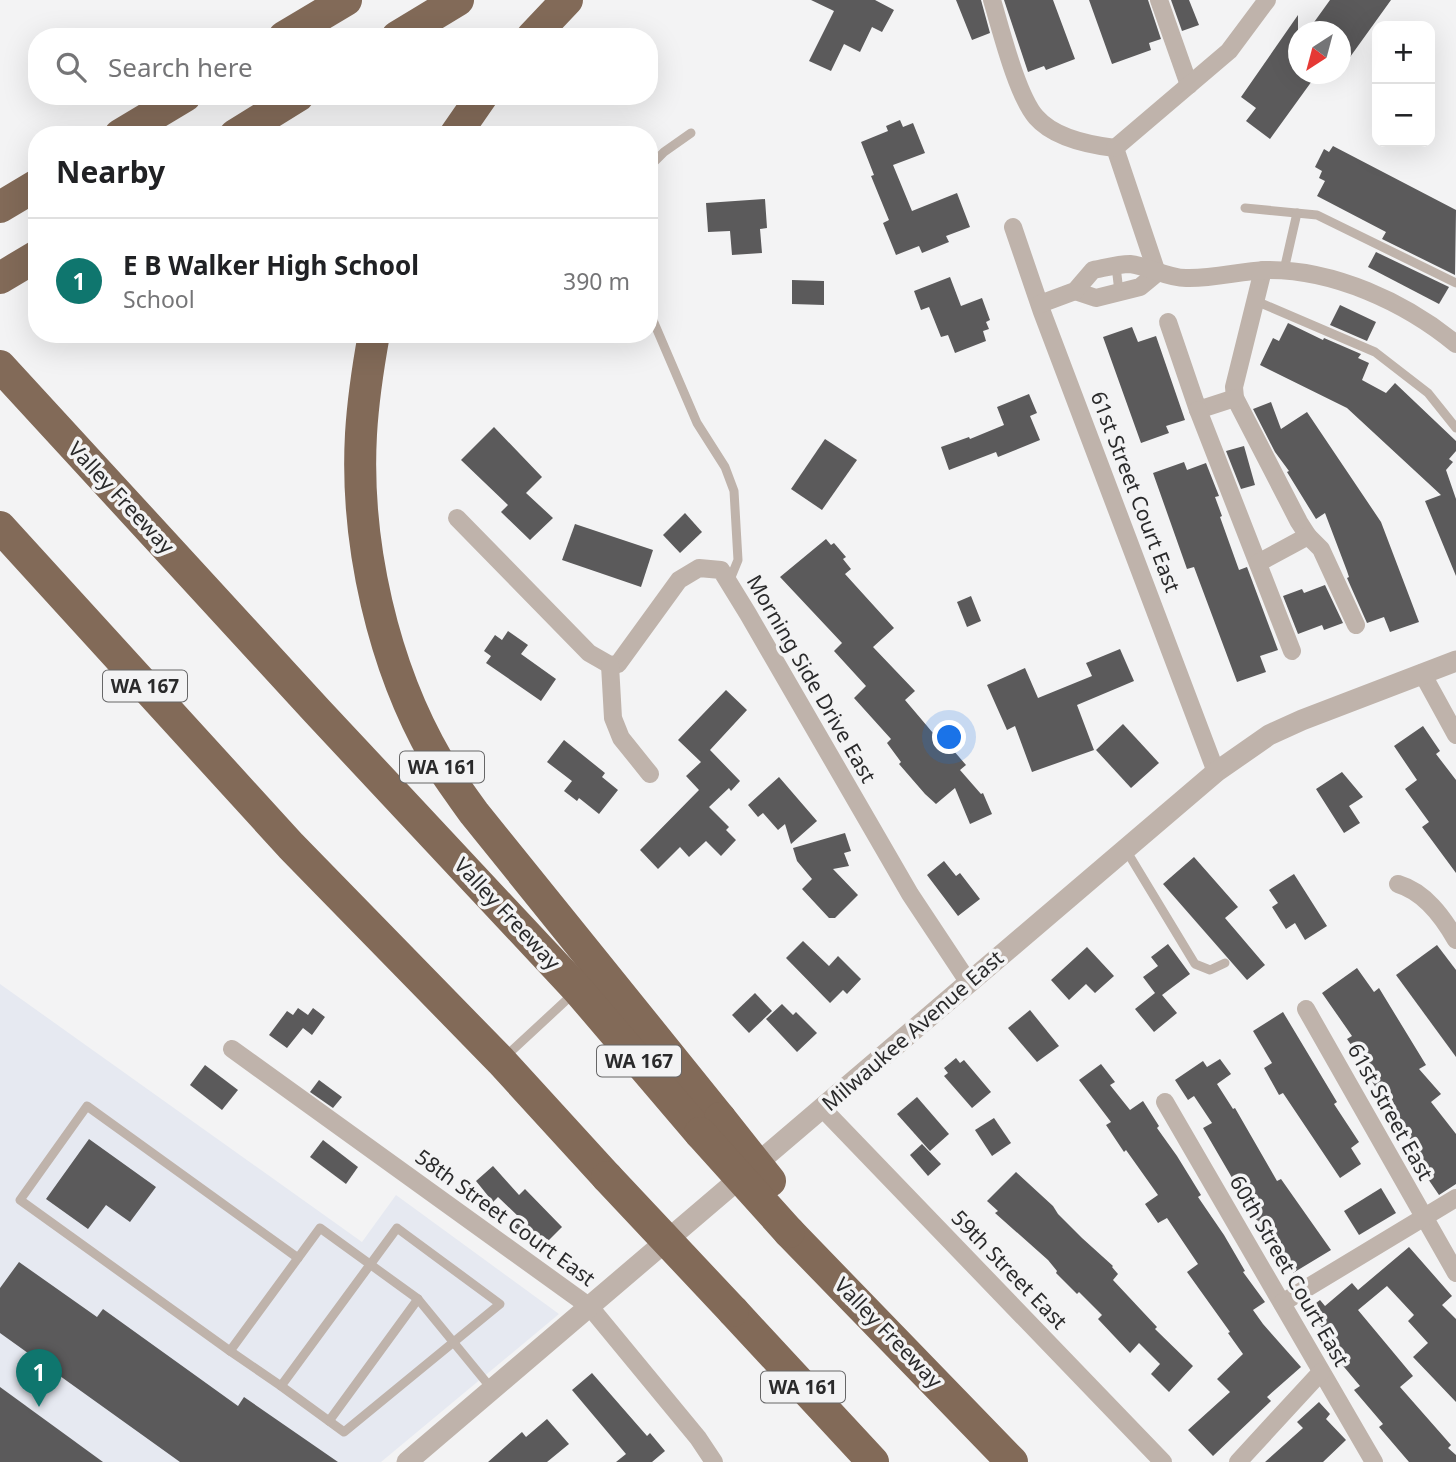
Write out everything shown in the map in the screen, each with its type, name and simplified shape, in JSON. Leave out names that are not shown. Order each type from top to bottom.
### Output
[{"type":"highway","points":[[299,28],[346,0]]},
{"type":"highway","points":[[412,28],[458,0]]},
{"type":"highway","points":[[541,28],[567,0]]},
{"type":"highway","points":[[135,126],[170,105]]},
{"type":"highway","points":[[250,126],[283,105]]},
{"type":"highway","points":[[461,126],[476,105]]},
{"type":"highway","points":[[0,207],[28,190]]},
{"type":"highway","name":"WA 161","points":[[372,343],[365,383],[361,436],[367,543],[387,649],[413,713],[438,762],[474,813],[710,1126]]},
{"type":"highway","name":"Valley Freeway","points":[[0,366],[317,711],[578,990],[710,1126],[917,1363],[1012,1462]]},
{"type":"highway","name":"WA 167","points":[[0,527],[291,846]]},
{"type":"highway","name":"WA 161","points":[[0,542],[93,635],[291,846],[501,1061],[873,1462]]},
{"type":"street","points":[[992,0],[1025,103],[1038,120],[1055,131],[1090,145],[1115,148],[1145,126],[1229,51],[1267,0]]},
{"type":"street","points":[[1159,0],[1189,85]]},
{"type":"street","points":[[1115,148],[1157,273]]},
{"type":"street","name":"61st Street Court East","points":[[1013,227],[1216,772]]},
{"type":"street","points":[[1040,304],[1075,291],[1093,270],[1130,264],[1186,279],[1284,270],[1341,282],[1376,296],[1415,316],[1456,344]]},
{"type":"street","points":[[1264,270],[1234,387],[1235,398],[1292,510],[1308,536],[1321,549],[1356,625]]},
{"type":"street","points":[[1075,291],[1096,298],[1140,287],[1157,273]]},
{"type":"street","points":[[1168,321],[1198,410],[1292,651]]},
{"type":"street","points":[[1198,410],[1235,398]]},
{"type":"street","points":[[457,518],[589,653],[610,665],[613,718],[621,738],[650,774]]},
{"type":"street","points":[[1258,563],[1308,536]]},
{"type":"street","name":"Morning Side Drive East","points":[[610,665],[618,664],[679,580],[699,568],[721,570],[904,884],[969,983]]},
{"type":"street","name":"Milwaukee Avenue East","points":[[407,1462],[823,1110],[1216,772],[1277,732],[1456,661]]},
{"type":"street","points":[[1422,673],[1456,735]]},
{"type":"street","points":[[1398,884],[1409,887],[1422,897],[1448,925],[1456,940]]},
{"type":"street","name":"61st Street East","points":[[1306,1009],[1456,1273]]},
{"type":"street","name":"58th Street Court East","points":[[232,1049],[590,1307],[698,1438],[714,1462]]},
{"type":"street","name":"60th Street Court East","points":[[1165,1102],[1374,1462]]},
{"type":"street","name":"59th Street East","points":[[823,1110],[1163,1462]]},
{"type":"street","points":[[1282,1304],[1456,1198]]},
{"type":"street","points":[[1237,1462],[1321,1372]]},
{"type":"lane","points":[[658,158],[691,134]]},
{"type":"lane","points":[[1245,208],[1317,215],[1456,283]]},
{"type":"lane","points":[[1284,270],[1297,213]]},
{"type":"lane","points":[[1116,266],[1119,292]]},
{"type":"lane","points":[[1256,302],[1375,352],[1428,393],[1456,428]]},
{"type":"lane","points":[[658,332],[692,412],[725,467],[734,491],[738,560],[729,582]]},
{"type":"lane","points":[[1126,850],[1195,964],[1210,970],[1225,963]]},
{"type":"lane","points":[[501,1061],[578,990]]},
{"type":"lane","points":[[281,1386],[397,1228],[499,1304],[344,1432],[20,1200],[87,1106],[298,1258]]},
{"type":"lane","points":[[230,1351],[320,1227],[418,1299],[492,1390]]},
{"type":"lane","points":[[329,1421],[418,1299]]},
{"type":"shaded area","points":[[0,984],[362,1242],[396,1195],[559,1314],[381,1462],[0,1462]]},
{"type":"building","points":[[811,0],[875,0],[894,10],[882,32],[872,27],[860,52],[844,44],[831,71],[809,61],[834,11]]},
{"type":"building","points":[[956,0],[981,0],[990,33],[972,40]]},
{"type":"building","points":[[1004,0],[1053,0],[1075,59],[1046,70],[1044,66],[1028,72]]},
{"type":"building","points":[[1089,0],[1148,0],[1161,39],[1149,43],[1151,50],[1112,64]]},
{"type":"building","points":[[1171,0],[1189,0],[1199,25],[1182,31]]},
{"type":"building","points":[[1330,0],[1391,0],[1376,21],[1372,21],[1372,26],[1351,56],[1351,21],[1315,21]]},
{"type":"building","points":[[1288,29],[1288,84],[1310,84],[1270,139],[1246,121],[1256,108],[1241,97]]},
{"type":"building","points":[[900,120],[903,127],[913,123],[925,153],[893,165],[912,211],[957,193],[970,227],[946,236],[949,242],[922,253],[919,246],[896,255],[883,223],[889,220],[861,142],[888,131],[886,126]]},
{"type":"building","points":[[1333,146],[1456,210],[1455,275],[1382,239],[1386,232],[1317,196],[1325,181],[1319,178],[1322,171],[1315,167],[1324,149],[1329,152]]},
{"type":"building","points":[[765,199],[767,228],[760,229],[762,253],[732,255],[730,231],[708,232],[706,203]]},
{"type":"building","points":[[1376,252],[1449,287],[1439,304],[1368,267]]},
{"type":"building","points":[[950,277],[961,306],[982,298],[990,320],[986,322],[989,329],[983,331],[986,341],[955,353],[948,335],[941,337],[929,307],[921,310],[914,291]]},
{"type":"building","points":[[792,280],[824,281],[824,305],[792,304]]},
{"type":"building","points":[[1340,305],[1376,322],[1367,341],[1330,325]]},
{"type":"building","points":[[1288,323],[1361,354],[1358,358],[1369,363],[1362,380],[1386,393],[1395,383],[1456,441],[1456,451],[1449,459],[1453,462],[1446,470],[1456,499],[1456,576],[1425,501],[1441,495],[1347,408],[1260,365],[1273,338],[1279,341]]},
{"type":"building","points":[[1132,327],[1138,342],[1156,336],[1185,420],[1166,426],[1169,433],[1141,443],[1103,337]]},
{"type":"building","points":[[1029,394],[1037,413],[1030,416],[1040,440],[998,457],[996,452],[949,470],[941,447],[1004,425],[997,407]]},
{"type":"building","points":[[1271,402],[1281,429],[1307,412],[1381,522],[1419,622],[1390,632],[1384,617],[1367,623],[1347,578],[1347,571],[1325,513],[1316,519],[1275,452],[1253,409]]},
{"type":"building","points":[[494,427],[542,477],[526,493],[553,518],[530,540],[501,512],[508,505],[461,460]]},
{"type":"building","points":[[825,439],[857,460],[822,510],[791,489]]},
{"type":"building","points":[[1244,446],[1255,485],[1241,489],[1226,451]]},
{"type":"building","points":[[1184,462],[1187,470],[1206,463],[1219,496],[1215,497],[1222,516],[1220,517],[1239,570],[1247,567],[1278,650],[1260,656],[1266,672],[1237,682],[1194,567],[1187,569],[1153,473]]},
{"type":"building","points":[[685,513],[702,532],[680,553],[663,535]]},
{"type":"building","points":[[575,524],[653,550],[641,587],[562,560]]},
{"type":"building","points":[[826,539],[831,545],[834,543],[846,557],[843,559],[851,569],[845,574],[894,628],[873,647],[915,691],[905,700],[944,746],[947,743],[966,765],[960,770],[981,794],[983,793],[992,814],[970,824],[955,788],[936,804],[925,794],[899,764],[901,762],[887,743],[891,739],[854,698],[866,686],[834,651],[842,643],[780,577]]},
{"type":"building","points":[[1325,585],[1343,623],[1324,630],[1322,625],[1298,634],[1283,596],[1302,589],[1304,593]]},
{"type":"building","points":[[971,596],[981,621],[967,627],[957,602]]},
{"type":"building","points":[[508,631],[528,645],[521,654],[556,679],[541,701],[486,663],[491,656],[484,651],[495,635],[502,640]]},
{"type":"building","points":[[1120,649],[1134,681],[1077,705],[1094,750],[1032,772],[1015,726],[1007,730],[987,685],[1025,668],[1038,698],[1092,676],[1086,663]]},
{"type":"building","points":[[726,690],[747,710],[710,750],[740,781],[709,807],[729,827],[726,830],[736,840],[721,856],[706,841],[689,857],[680,847],[658,869],[640,850],[699,790],[686,776],[701,762],[678,740]]},
{"type":"building","points":[[1123,724],[1159,763],[1131,788],[1096,750]]},
{"type":"building","points":[[1423,726],[1440,751],[1436,754],[1456,780],[1456,873],[1422,827],[1429,822],[1405,789],[1417,780],[1394,746]]},
{"type":"building","points":[[564,740],[605,773],[602,777],[618,790],[599,814],[579,798],[577,801],[564,791],[572,781],[547,762]]},
{"type":"building","points":[[1342,772],[1363,797],[1349,806],[1360,823],[1344,833],[1316,789]]},
{"type":"building","points":[[779,777],[817,821],[791,844],[785,824],[778,830],[763,813],[758,817],[748,805]]},
{"type":"building","points":[[845,833],[851,851],[844,853],[849,866],[833,869],[858,895],[835,918],[829,918],[802,889],[812,879],[797,861],[793,848]]},
{"type":"building","points":[[1194,857],[1238,907],[1225,918],[1265,965],[1247,980],[1163,884]]},
{"type":"building","points":[[944,861],[956,876],[960,873],[980,899],[958,916],[927,875]]},
{"type":"building","points":[[1294,874],[1327,926],[1305,940],[1295,923],[1286,929],[1272,907],[1278,903],[1269,890]]},
{"type":"building","points":[[803,941],[829,966],[838,956],[861,979],[847,994],[843,990],[830,1003],[786,958]]},
{"type":"building","points":[[1168,944],[1190,974],[1162,995],[1177,1013],[1154,1032],[1135,1009],[1155,993],[1143,977],[1158,966],[1151,957]]},
{"type":"building","points":[[1437,945],[1456,970],[1456,1057],[1396,975]]},
{"type":"building","points":[[1087,947],[1114,976],[1095,993],[1086,984],[1069,1000],[1051,980]]},
{"type":"building","points":[[1357,968],[1374,992],[1379,988],[1426,1065],[1419,1069],[1441,1094],[1431,1102],[1456,1134],[1456,1184],[1439,1195],[1426,1176],[1430,1173],[1407,1144],[1411,1140],[1386,1109],[1388,1108],[1364,1068],[1366,1067],[1347,1039],[1352,1036],[1322,993]]},
{"type":"building","points":[[755,993],[772,1011],[749,1033],[732,1015]]},
{"type":"building","points":[[782,1004],[793,1015],[796,1012],[817,1033],[797,1052],[766,1019]]},
{"type":"building","points":[[298,1008],[308,1015],[313,1008],[325,1017],[312,1035],[303,1028],[287,1048],[269,1035],[287,1011],[293,1015]]},
{"type":"building","points":[[1030,1010],[1059,1046],[1037,1062],[1008,1028]]},
{"type":"building","points":[[1283,1012],[1337,1102],[1334,1104],[1359,1142],[1351,1148],[1361,1164],[1340,1178],[1283,1093],[1279,1095],[1264,1068],[1272,1063],[1253,1031]]},
{"type":"building","points":[[956,1058],[960,1063],[964,1060],[991,1092],[972,1108],[944,1076],[948,1073],[944,1068]]},
{"type":"building","points":[[1220,1059],[1231,1074],[1217,1084],[1233,1109],[1235,1108],[1277,1181],[1281,1179],[1331,1250],[1293,1273],[1259,1224],[1203,1128],[1212,1123],[1194,1096],[1188,1100],[1175,1080],[1203,1061],[1207,1067]]},
{"type":"building","points":[[1101,1064],[1115,1082],[1110,1085],[1130,1110],[1143,1101],[1159,1126],[1157,1128],[1201,1195],[1198,1197],[1224,1235],[1245,1271],[1243,1272],[1265,1302],[1253,1310],[1301,1367],[1267,1397],[1271,1401],[1213,1456],[1188,1430],[1230,1392],[1217,1379],[1243,1354],[1187,1272],[1198,1264],[1167,1218],[1158,1223],[1145,1204],[1158,1195],[1126,1150],[1124,1152],[1106,1125],[1111,1122],[1079,1080]]},
{"type":"building","points":[[205,1065],[238,1090],[222,1110],[190,1085]]},
{"type":"building","points":[[319,1080],[342,1097],[333,1108],[310,1092]]},
{"type":"building","points":[[917,1097],[949,1134],[930,1151],[897,1114]]},
{"type":"building","points":[[994,1118],[1011,1143],[992,1156],[975,1130]]},
{"type":"building","points":[[89,1139],[156,1187],[130,1222],[106,1205],[88,1229],[46,1199]]},
{"type":"building","points":[[323,1140],[358,1167],[346,1184],[310,1157]]},
{"type":"building","points":[[922,1144],[941,1164],[928,1176],[910,1155]]},
{"type":"building","points":[[493,1166],[519,1195],[525,1189],[562,1227],[542,1247],[529,1234],[525,1238],[513,1226],[520,1218],[498,1197],[493,1202],[476,1181]]},
{"type":"building","points":[[1016,1172],[1113,1266],[1118,1274],[1113,1280],[1157,1327],[1155,1329],[1193,1366],[1169,1392],[1151,1374],[1160,1364],[1139,1343],[1130,1353],[1098,1319],[1102,1315],[1056,1273],[1048,1260],[995,1213],[998,1211],[987,1201]]},
{"type":"building","points":[[1381,1188],[1396,1213],[1359,1235],[1344,1211]]},
{"type":"building","points":[[1409,1247],[1452,1296],[1442,1305],[1456,1319],[1456,1402],[1413,1357],[1428,1343],[1408,1321],[1414,1315],[1387,1286],[1358,1310],[1413,1376],[1400,1387],[1451,1445],[1448,1448],[1456,1455],[1456,1462],[1409,1462],[1379,1427],[1383,1424],[1354,1390],[1360,1386],[1334,1355],[1341,1350],[1307,1310],[1320,1300],[1325,1306],[1352,1283],[1358,1290]]},
{"type":"building","points":[[19,1262],[97,1317],[103,1309],[238,1406],[244,1397],[338,1462],[180,1462],[0,1333],[0,1288]]},
{"type":"building","points":[[592,1373],[647,1436],[650,1433],[665,1451],[652,1462],[616,1462],[626,1454],[572,1390]]},
{"type":"building","points":[[0,1387],[103,1462],[0,1462]]},
{"type":"building","points":[[1319,1402],[1330,1414],[1326,1419],[1346,1440],[1323,1462],[1265,1462],[1303,1428],[1297,1422]]},
{"type":"building","points":[[547,1419],[569,1444],[547,1462],[488,1462],[522,1432],[526,1437]]},
{"type":"place","name":"E B Walker High School","points":[[39,1407]]}]
